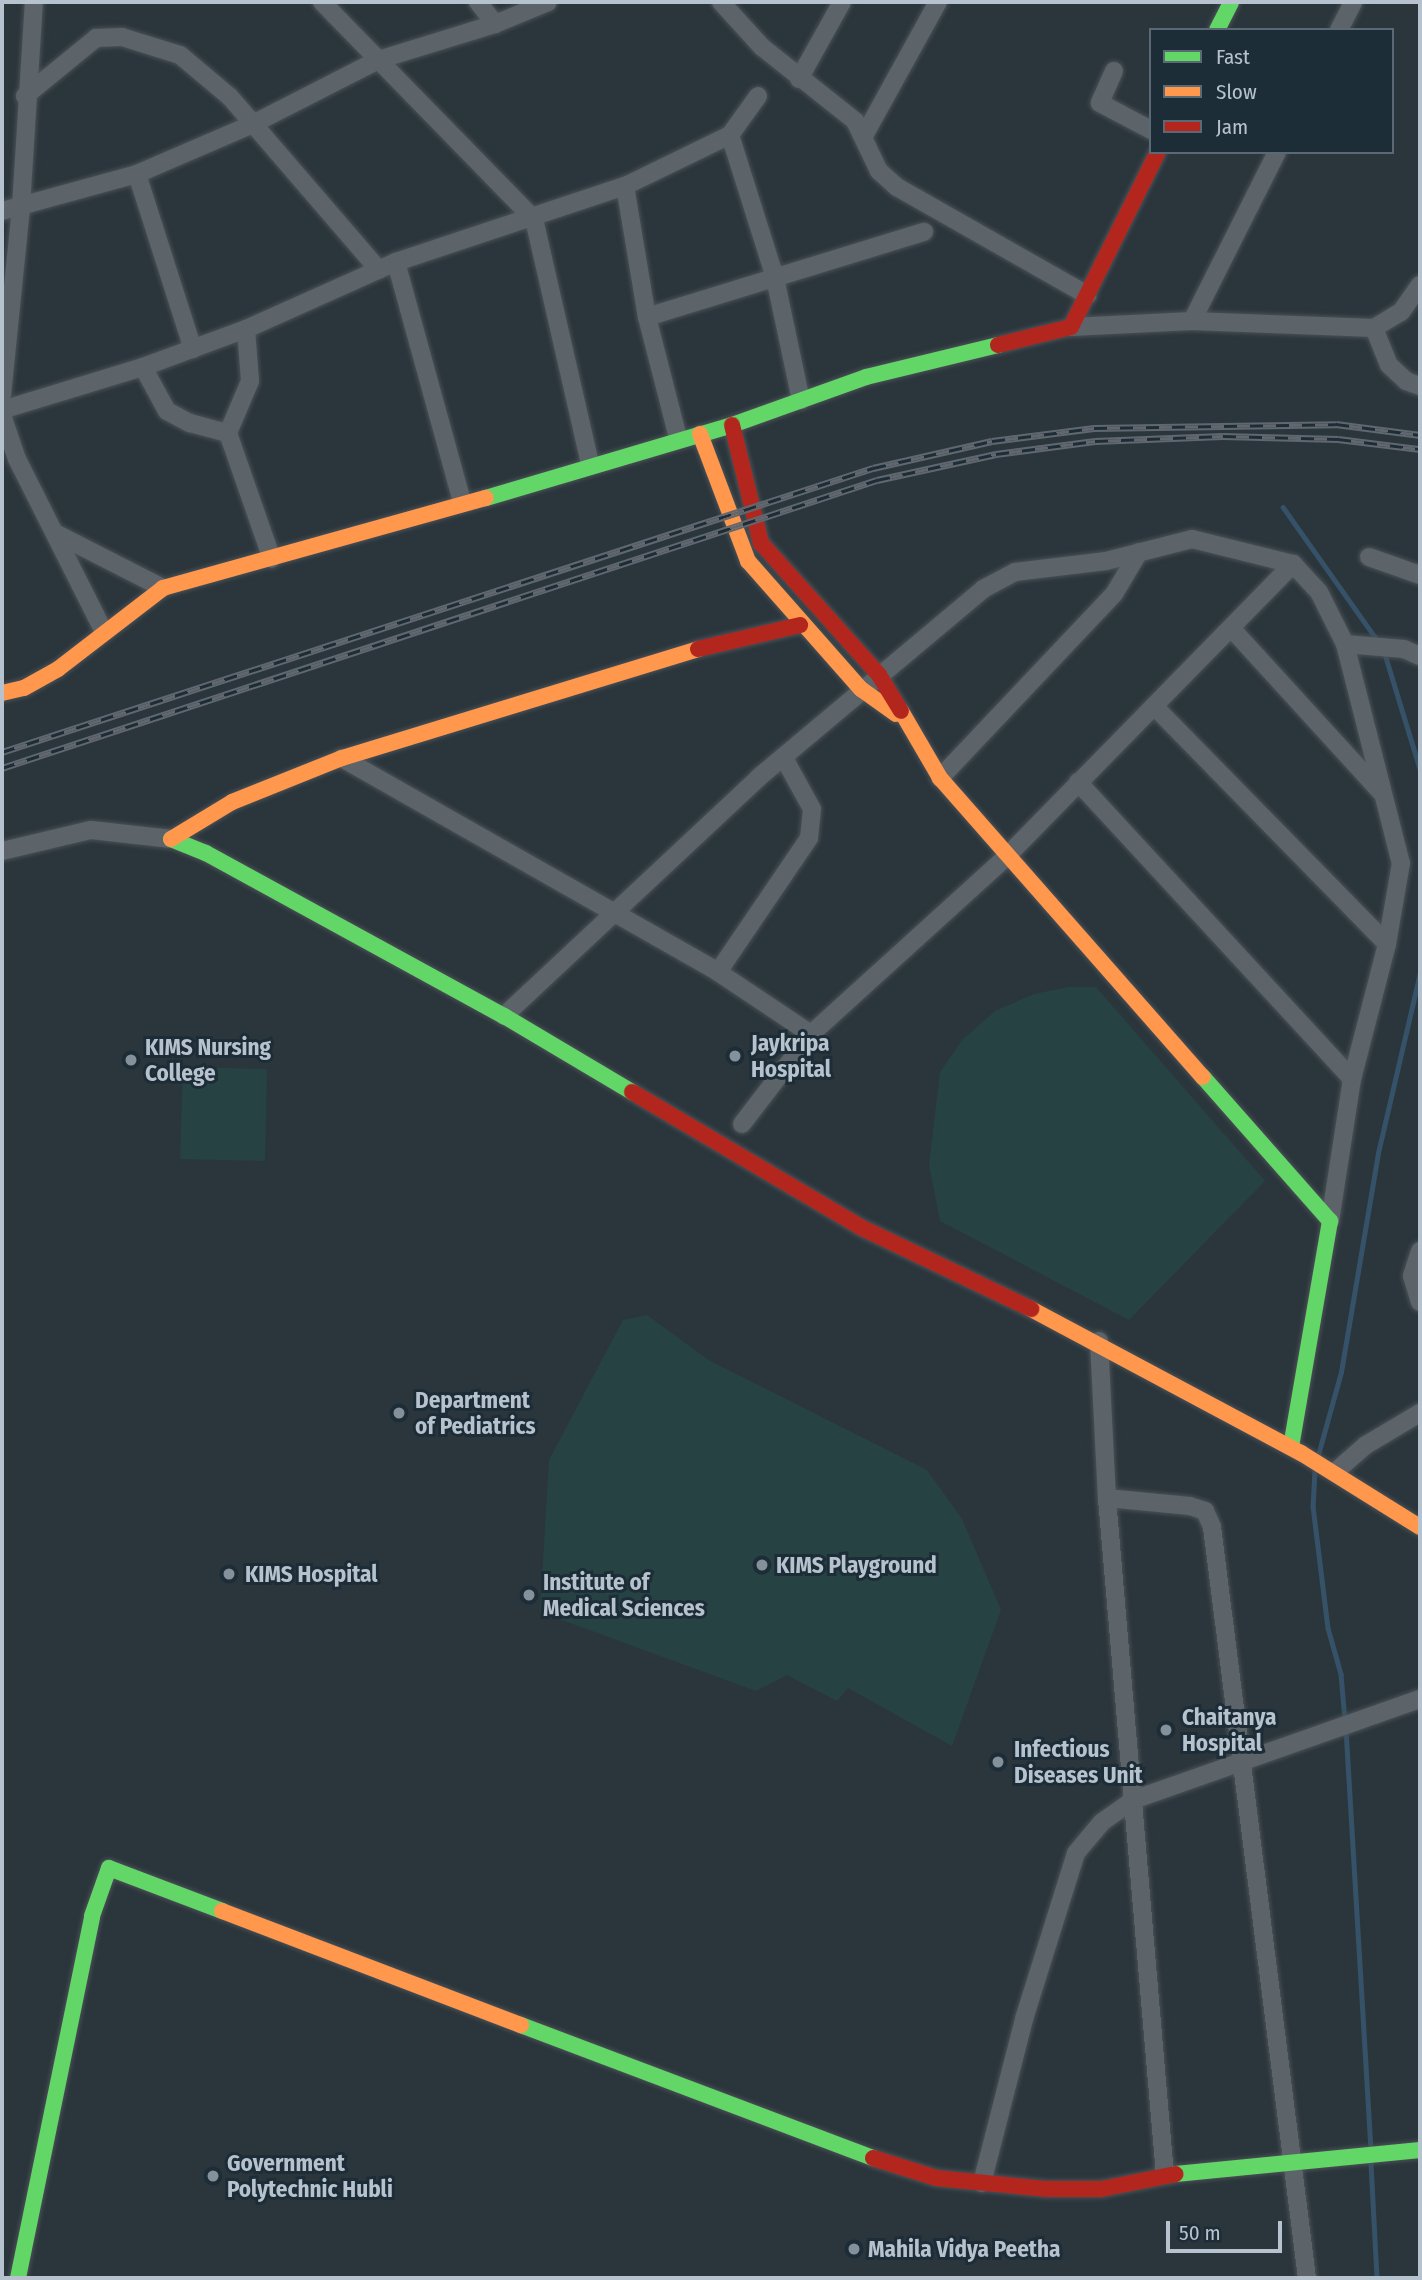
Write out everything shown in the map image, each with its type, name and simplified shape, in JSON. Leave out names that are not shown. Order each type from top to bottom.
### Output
[{"type":"street","points":[[2,395],[21,208],[25,96],[34,2]]},
{"type":"street","points":[[322,2],[534,219],[590,464]]},
{"type":"street","points":[[478,2],[495,24]]},
{"type":"street","points":[[2,211],[21,208],[137,174],[253,124],[378,61],[495,24],[548,2]]},
{"type":"street","points":[[799,79],[842,2]]},
{"type":"street","points":[[864,134],[938,2]]},
{"type":"street","points":[[1218,28],[1231,2]]},
{"type":"street","points":[[1340,28],[1353,2]]},
{"type":"street","points":[[728,5],[799,79],[836,104],[864,134],[879,171],[897,187],[1087,295]]},
{"type":"street","points":[[25,96],[89,42],[122,37],[153,44],[201,69],[253,124],[379,270]]},
{"type":"street","points":[[1115,71],[1100,103],[1149,129]]},
{"type":"street","points":[[104,632],[17,459],[2,412],[143,367],[246,329],[396,262],[534,219],[625,186],[730,135],[758,96]]},
{"type":"street","points":[[730,135],[775,278],[801,400]]},
{"type":"street","points":[[1071,327],[1157,154]]},
{"type":"street","points":[[1192,321],[1276,154]]},
{"type":"street","points":[[137,174],[192,349]]},
{"type":"street","points":[[625,186],[646,317],[678,438]]},
{"type":"street","points":[[646,317],[924,232]]},
{"type":"street","points":[[396,262],[462,502]]},
{"type":"street","points":[[2,693],[24,688],[58,669],[163,588],[272,559],[678,438],[732,425],[866,377],[1071,327],[1192,321],[1374,328],[1401,312],[1420,285]]},
{"type":"street","points":[[1374,328],[1390,365],[1406,381],[1420,386]]},
{"type":"street","points":[[246,329],[250,381],[228,433],[272,559]]},
{"type":"street","points":[[143,367],[167,411],[190,423],[228,433]]},
{"type":"street","points":[[732,425],[761,543],[878,675],[900,716],[940,778],[1330,1221]]},
{"type":"street","points":[[700,434],[741,547],[800,625],[861,689],[900,716]]},
{"type":"street","points":[[55,533],[163,588]]},
{"type":"street","points":[[503,1016],[609,914],[861,689],[983,589],[1014,572],[1106,561],[1204,539],[1293,564],[1319,592],[1345,644],[1401,863],[1387,944],[1352,1079],[1296,1450]]},
{"type":"street","points":[[940,778],[1114,594],[1139,552]]},
{"type":"street","points":[[1369,557],[1420,575]]},
{"type":"street","points":[[742,1124],[811,1034],[1007,856],[1293,564]]},
{"type":"street","points":[[172,839],[232,802],[342,758],[670,655],[800,625]]},
{"type":"street","points":[[1232,629],[1384,795]]},
{"type":"street","points":[[1345,644],[1404,649],[1420,656]]},
{"type":"street","points":[[1154,706],[1387,944]]},
{"type":"street","points":[[342,758],[609,914],[718,972],[811,1034]]},
{"type":"street","points":[[718,972],[809,838],[812,809],[784,758]]},
{"type":"street","points":[[1078,782],[1352,1079]]},
{"type":"street","points":[[2,851],[91,830],[172,839],[206,853],[503,1016],[860,1227],[1099,1341],[1296,1450],[1420,1527]]},
{"type":"street","points":[[1420,1251],[1412,1276],[1420,1302]]},
{"type":"street","points":[[1099,1341],[1107,1498],[1165,2175]]},
{"type":"street","points":[[1332,1471],[1366,1445],[1420,1413]]},
{"type":"street","points":[[1107,1498],[1205,1511],[1212,1527],[1307,2278]]},
{"type":"street","points":[[982,2182],[1024,2019],[1076,1853],[1102,1822],[1133,1800],[1420,1699]]},
{"type":"street","points":[[18,2278],[92,1916],[109,1868],[847,2150],[936,2178],[1101,2189],[1165,2175],[1341,2155],[1420,2150]]},
{"type":"green space","points":[[1068,987],[1096,987],[1265,1181],[1129,1320],[940,1221],[929,1165],[940,1072],[963,1039],[995,1011],[1034,994]]},
{"type":"green space","points":[[183,1067],[267,1069],[265,1161],[180,1159]]},
{"type":"green space","name":"KIMS Playground","points":[[647,1315],[710,1361],[927,1470],[962,1519],[1001,1610],[952,1746],[848,1688],[837,1701],[787,1675],[756,1691],[540,1612],[549,1460],[623,1320]]},
{"type":"waterway","points":[[1283,507],[1378,641]]},
{"type":"waterway","points":[[1384,651],[1420,769]]},
{"type":"waterway","points":[[1318,1455],[1341,1372],[1378,1153],[1420,973]]},
{"type":"waterway","points":[[1315,1470],[1313,1506],[1328,1628],[1341,1674],[1345,1721]]},
{"type":"waterway","points":[[1346,1729],[1371,2147]]},
{"type":"waterway","points":[[1371,2163],[1377,2278]]},
{"type":"railway","points":[[2,752],[873,468],[992,441],[1094,428],[1336,424],[1420,435]]},
{"type":"railway","points":[[2,768],[877,480],[996,454],[1095,441],[1223,436],[1338,439],[1420,449]]},
{"type":"traffic: fast","points":[[1218,28],[1231,2]]},
{"type":"traffic: fast","points":[[486,498],[732,425],[866,377],[998,345]]},
{"type":"traffic: fast","points":[[171,839],[206,853],[504,1016],[632,1092]]},
{"type":"traffic: fast","points":[[1203,1077],[1330,1221],[1291,1447]]},
{"type":"traffic: fast","points":[[18,2278],[92,1916],[109,1868],[222,1911]]},
{"type":"traffic: fast","points":[[521,2025],[873,2158]]},
{"type":"traffic: fast","points":[[1176,2174],[1420,2150]]},
{"type":"traffic: slow","points":[[700,434],[748,561],[861,689],[896,714]]},
{"type":"traffic: slow","points":[[2,693],[24,688],[58,669],[163,588],[486,498]]},
{"type":"traffic: slow","points":[[171,839],[232,802],[342,758],[698,649]]},
{"type":"traffic: slow","points":[[901,711],[940,778],[1203,1077]]},
{"type":"traffic: slow","points":[[1031,1309],[1301,1453],[1420,1527]]},
{"type":"traffic: slow","points":[[222,1911],[521,2025]]},
{"type":"traffic: jam","points":[[998,345],[1071,327],[1157,154]]},
{"type":"traffic: jam","points":[[732,425],[761,543],[879,675],[901,711]]},
{"type":"traffic: jam","points":[[698,649],[800,625]]},
{"type":"traffic: jam","points":[[632,1092],[860,1227],[1031,1309]]},
{"type":"traffic: jam","points":[[873,2158],[936,2178],[1047,2189],[1101,2189],[1176,2174]]},
{"type":"place","name":"Jaykripa Hospital","points":[[735,1056]]},
{"type":"place","name":"KIMS Nursing College","points":[[131,1060]]},
{"type":"place","name":"Department of Pediatrics","points":[[399,1413]]},
{"type":"place","name":"KIMS Playground","points":[[762,1565]]},
{"type":"place","name":"KIMS Hospital","points":[[229,1574]]},
{"type":"place","name":"Institute of Medical Sciences","points":[[529,1595]]},
{"type":"place","name":"Chaitanya Hospital","points":[[1166,1730]]},
{"type":"place","name":"Infectious Diseases Unit","points":[[998,1762]]},
{"type":"place","name":"Government Polytechnic Hubli","points":[[213,2176]]},
{"type":"place","name":"Mahila Vidya Peetha","points":[[854,2249]]}]
